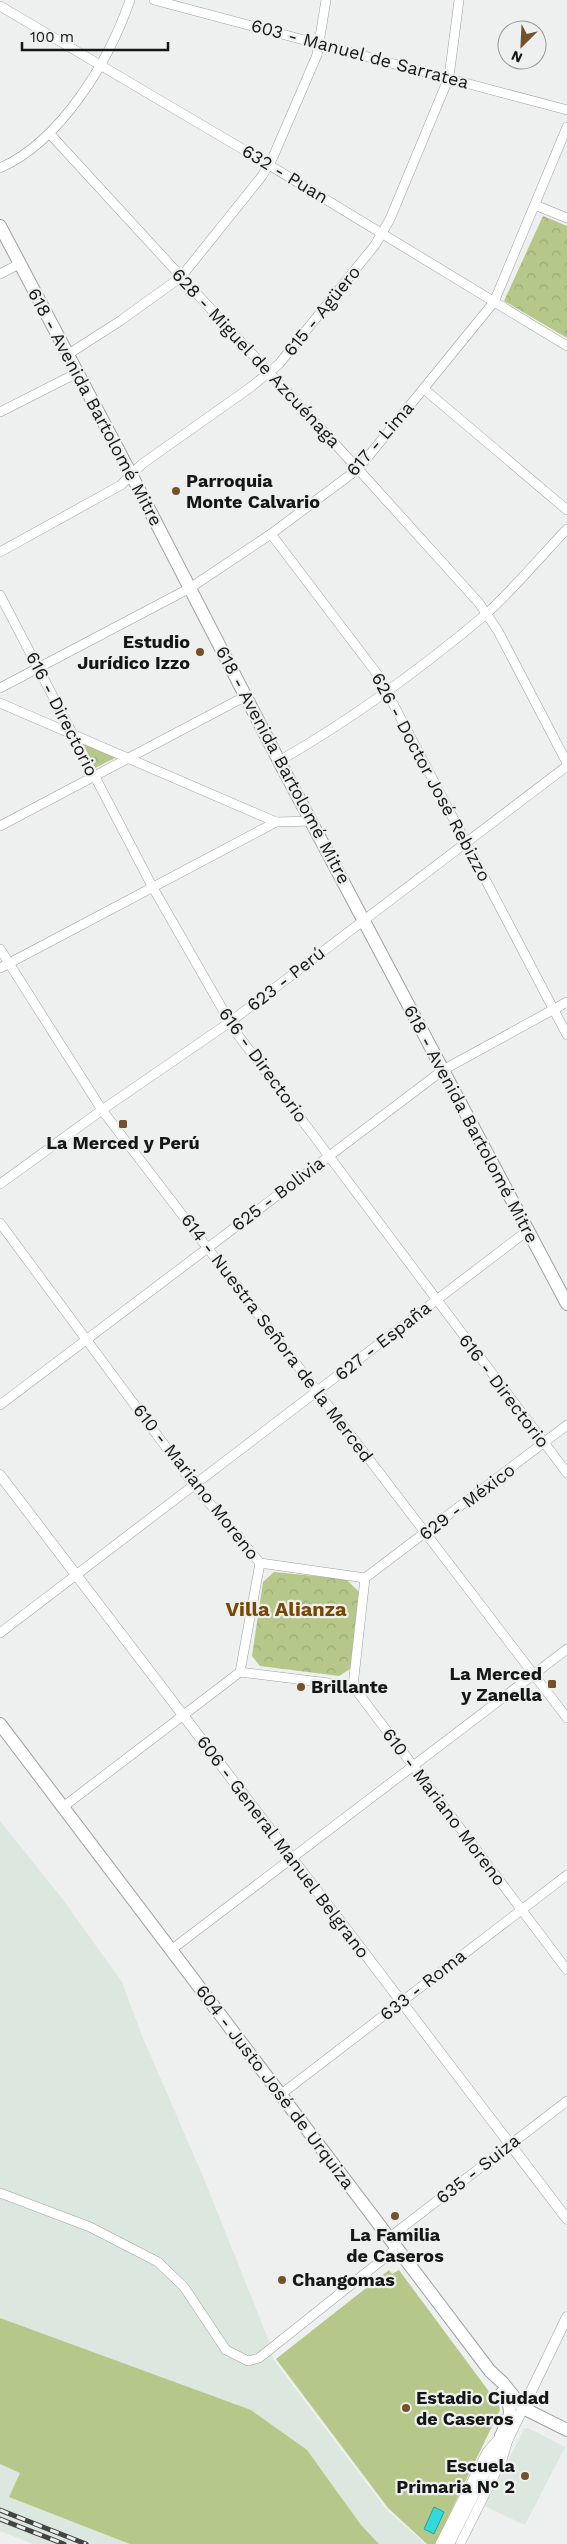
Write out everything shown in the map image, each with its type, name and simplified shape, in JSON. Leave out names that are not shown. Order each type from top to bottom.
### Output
[{"type":"main road","name":"618 - Avenida Bartolomé Mitre","points":[[0,226],[527,1231],[564,1289],[567,1304]]},
{"type":"main road","name":"604 - Justo José de Urquiza","points":[[0,1724],[490,2371],[503,2383],[523,2408],[567,2430]]},
{"type":"main road","points":[[490,2371],[511,2409],[505,2438]]},
{"type":"street","points":[[0,168],[19,158],[50,134],[79,98],[99,65],[130,0]]},
{"type":"street","name":"603 - Manuel de Sarratea","points":[[154,0],[567,110]]},
{"type":"street","points":[[67,355],[120,321],[182,277],[269,165],[320,44],[326,0]]},
{"type":"street","name":"615 - Agüero","points":[[0,552],[114,490],[132,476],[142,464],[269,373],[382,234],[448,77],[459,0]]},
{"type":"street","name":"632 - Puan","points":[[0,6],[269,165],[567,346]]},
{"type":"street","name":"617 - Lima","points":[[0,688],[190,588],[271,534],[358,469],[494,302],[567,128]]},
{"type":"street","name":"628 - Miguel de Azcuénaga","points":[[50,134],[358,469],[486,614],[498,631],[567,765]]},
{"type":"street","points":[[535,204],[567,218]]},
{"type":"street","points":[[0,274],[19,264]]},
{"type":"street","points":[[0,412],[77,373]]},
{"type":"street","points":[[424,390],[567,510]]},
{"type":"street","points":[[279,761],[310,744],[386,690],[486,614],[567,529]]},
{"type":"street","name":"626 - Doctor José Rebizzo","points":[[271,534],[370,663],[386,690],[567,1035]]},
{"type":"street","name":"616 - Directorio","points":[[0,595],[152,886],[230,1022],[567,1473]]},
{"type":"street","points":[[0,826],[93,775],[131,758],[246,696]]},
{"type":"street","points":[[0,703],[276,822],[312,821]]},
{"type":"street","name":"623 - Perú","points":[[0,1184],[102,1110],[230,1022],[567,765]]},
{"type":"street","points":[[0,968],[276,822]]},
{"type":"street","name":"614 - Nuestra Señora de la Merced","points":[[0,949],[102,1110],[567,1718]]},
{"type":"street","name":"625 - Bolivia","points":[[0,1404],[443,1070],[567,1002]]},
{"type":"street","name":"610 - Mariano Moreno","points":[[0,1224],[194,1485],[260,1563],[240,1672]]},
{"type":"street","name":"627 - España","points":[[0,1633],[527,1231]]},
{"type":"street","name":"629 - México","points":[[365,1578],[426,1534],[567,1425]]},
{"type":"street","name":"606 - General Manuel Belgrano","points":[[0,1475],[567,2219]]},
{"type":"street","points":[[63,1807],[240,1672],[353,1686],[365,1578],[260,1563]]},
{"type":"street","points":[[171,1950],[567,1649]]},
{"type":"street","name":"610 - Mariano Moreno","points":[[353,1686],[567,1970]]},
{"type":"street","name":"633 - Roma","points":[[280,2095],[520,1909],[567,1876]]},
{"type":"street","name":"635 - Suiza","points":[[0,2193],[90,2227],[158,2262],[184,2287],[222,2344],[232,2355],[253,2360],[259,2358],[510,2144],[567,2101]]},
{"type":"street","points":[[449,2544],[494,2456],[523,2408],[567,2317]]},
{"type":"street","points":[[472,2544],[461,2542],[502,2460],[505,2438]]},
{"type":"street","points":[[440,2544],[487,2452],[505,2438]]},
{"type":"shaded area","points":[[0,1821],[61,1897],[122,1982],[143,2038],[204,2179],[271,2346],[273,2359],[386,2509],[425,2544],[33,2544],[0,2531]]},
{"type":"shaded area","name":"Escuela Primaria N° 2","points":[[528,2428],[565,2447],[525,2525],[485,2506],[524,2429]]},
{"type":"green space","points":[[543,216],[567,226],[567,338],[504,301]]},
{"type":"green space","points":[[83,743],[117,757],[95,768]]},
{"type":"green space","points":[[274,1572],[346,1579],[359,1592],[350,1669],[339,1676],[260,1666],[252,1656],[263,1582]]},
{"type":"green space","name":"Estadio Ciudad de Caseros","points":[[389,2270],[392,2274],[399,2270],[499,2405],[500,2410],[435,2544],[427,2544],[388,2508],[276,2359]]},
{"type":"green space","points":[[0,2318],[251,2410],[307,2450],[361,2525],[379,2544],[130,2544],[9,2497],[20,2473],[0,2464]]},
{"type":"water","points":[[434,2507],[444,2512],[434,2534],[424,2529]]},
{"type":"railway","points":[[0,2510],[86,2544]]},
{"type":"railway","points":[[0,2519],[64,2544]]},
{"type":"place","name":"Parroquia Monte Calvario","points":[[176,491]]},
{"type":"place","name":"Estudio Jurídico Izzo","points":[[200,652]]},
{"type":"place","name":"La Merced y Perú","points":[[123,1124]]},
{"type":"place","name":"La Merced y Zanella","points":[[552,1684]]},
{"type":"place","name":"Brillante","points":[[301,1687]]},
{"type":"place","name":"La Familia de Caseros","points":[[395,2216]]},
{"type":"place","name":"Changomas","points":[[282,2280]]},
{"type":"place","name":"Estadio Ciudad de Caseros","points":[[406,2408]]},
{"type":"place","name":"Escuela Primaria N° 2","points":[[525,2476]]},
{"type":"district","name":"Villa Alianza","points":[[286,1609]]}]
